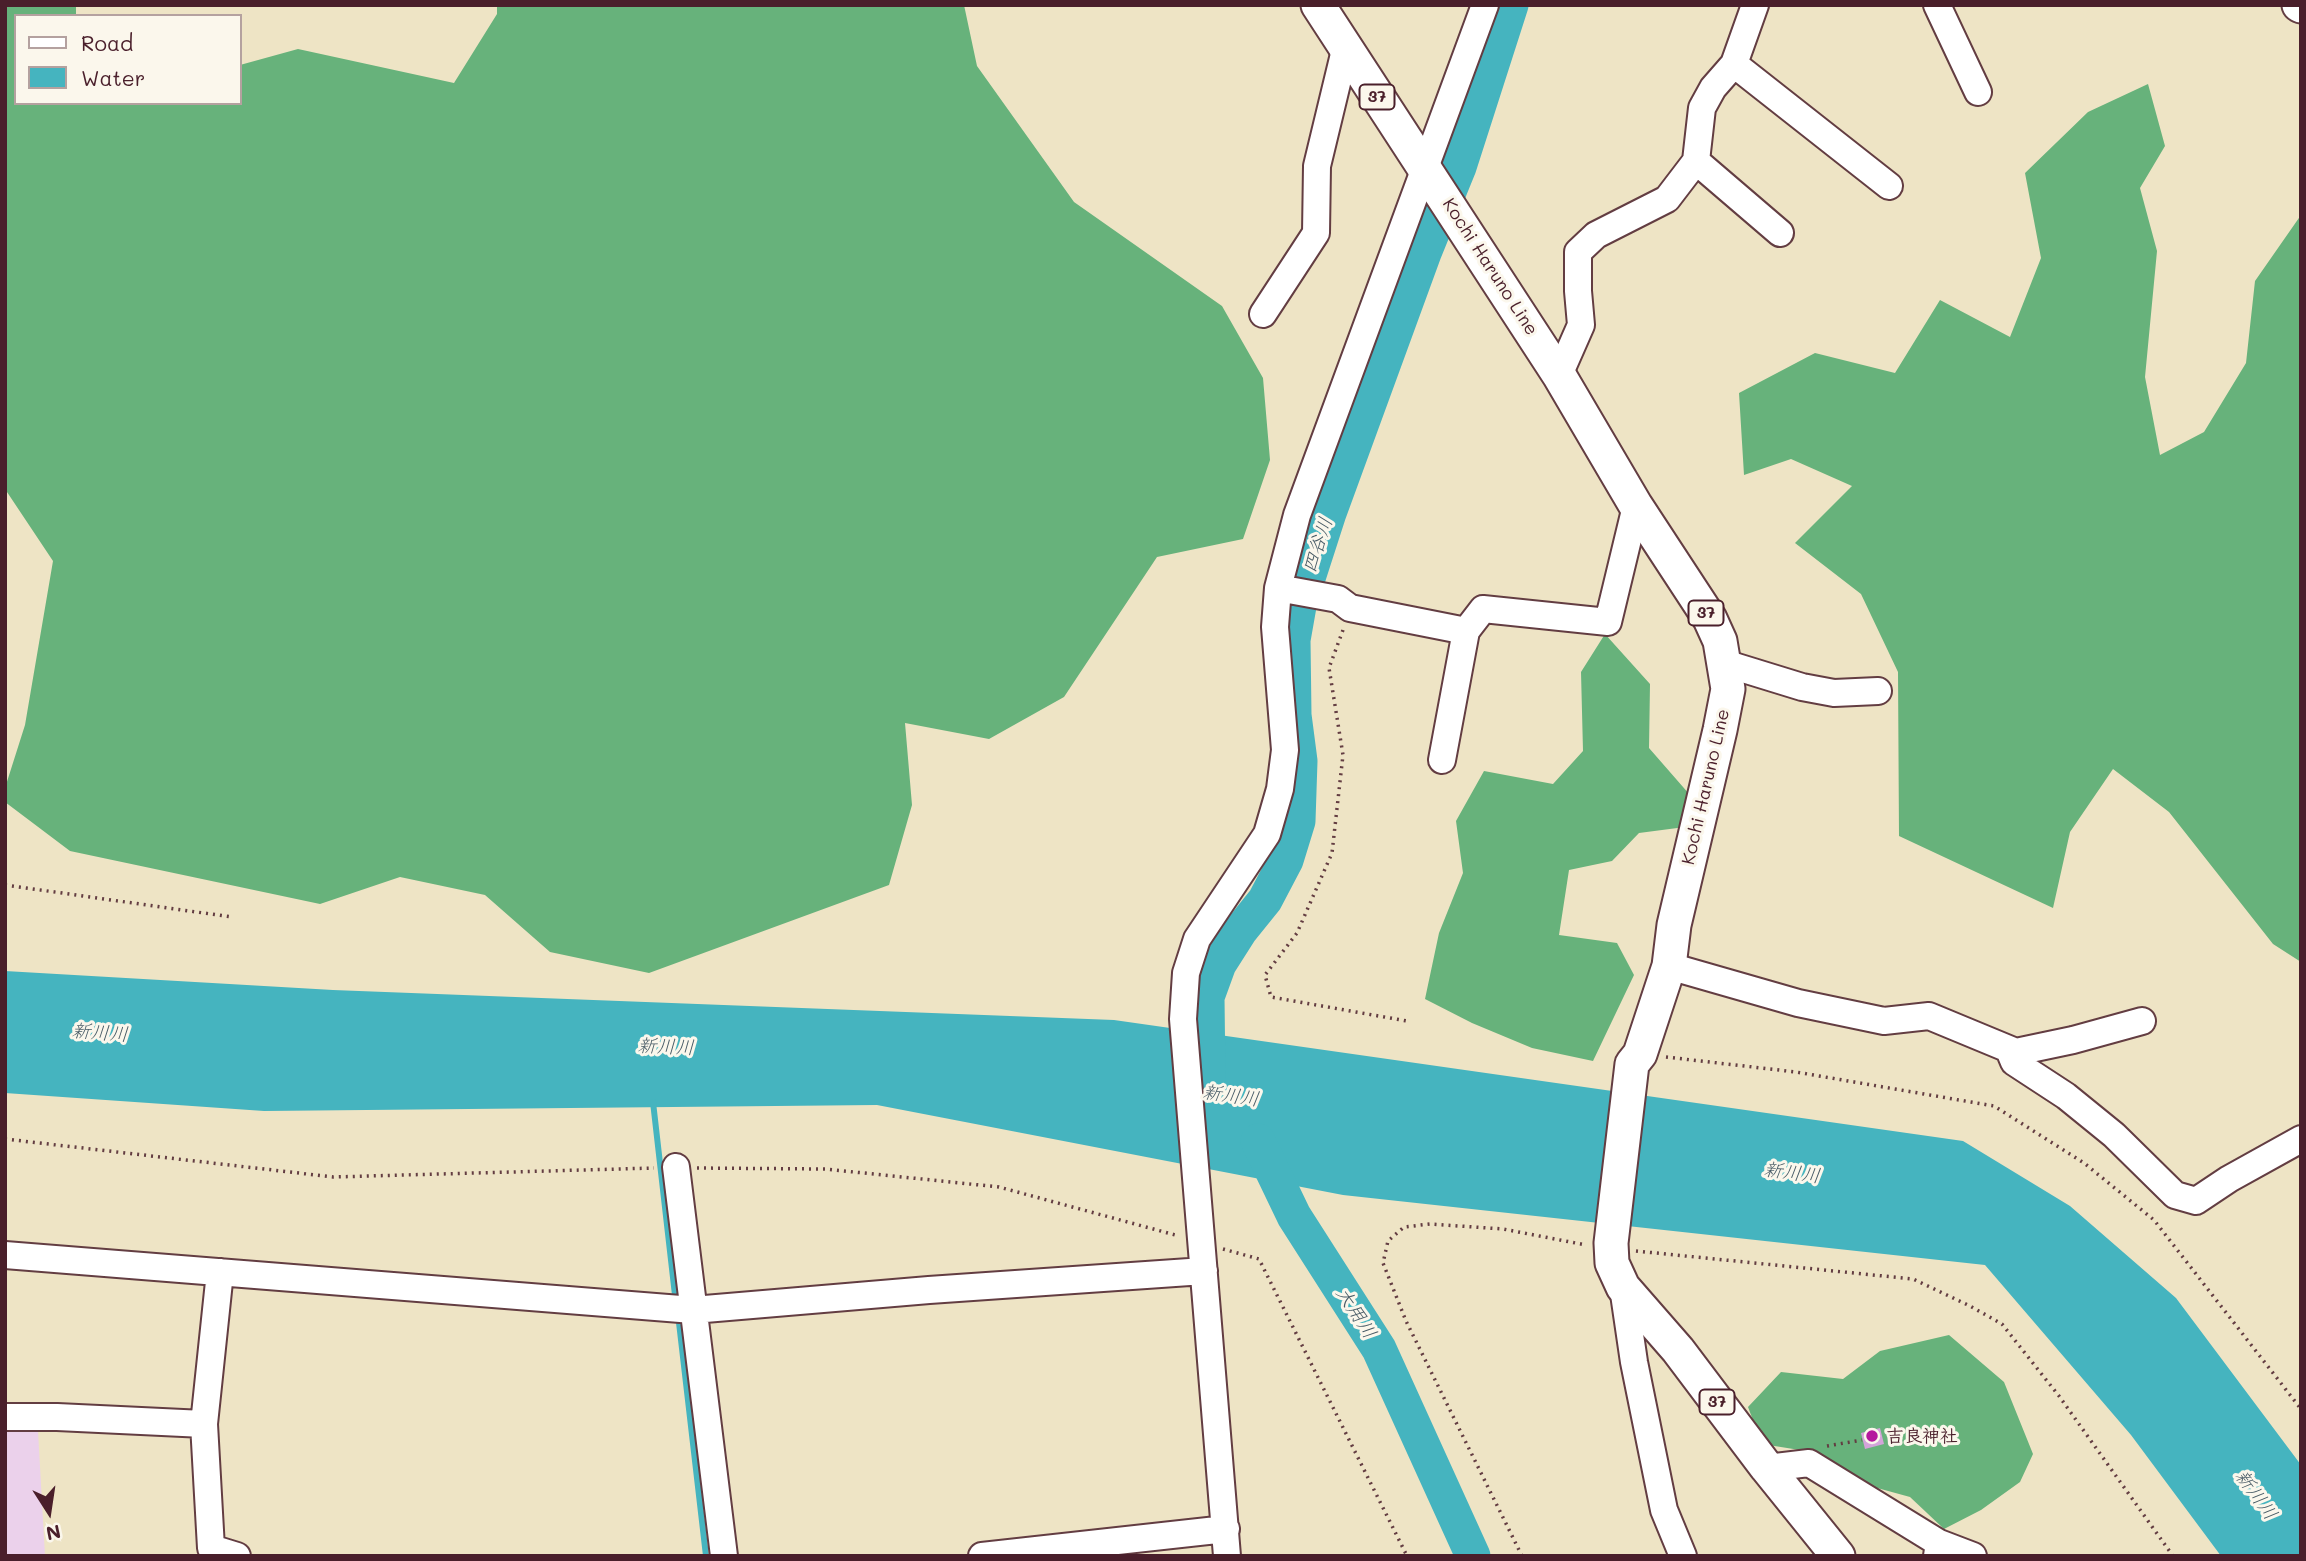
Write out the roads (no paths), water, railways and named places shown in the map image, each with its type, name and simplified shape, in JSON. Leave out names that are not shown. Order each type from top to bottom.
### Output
[{"type":"main road","name":"Kochi Haruno Line","points":[[1318,5],[1559,375],[1636,506],[1710,619],[1720,641],[1728,689],[1674,925],[1669,965],[1636,1059],[1611,1246],[1612,1263],[1623,1287],[1678,1350],[1838,1556]]},
{"type":"street","points":[[1227,1556],[1184,1018],[1186,973],[1197,940],[1266,834],[1280,789],[1286,750],[1275,627],[1287,590],[1297,515],[1432,178],[1485,5]]},
{"type":"street","points":[[1559,375],[1581,325],[1578,252],[1596,235],[1667,199],[1696,161],[1702,108],[1713,88],[1734,64],[1755,5]]},
{"type":"street","points":[[1937,5],[1978,92]]},
{"type":"street","points":[[1263,314],[1316,233],[1317,166],[1345,50]]},
{"type":"street","points":[[1734,64],[1889,186]]},
{"type":"street","points":[[1696,161],[1780,233]]},
{"type":"street","points":[[1442,760],[1466,631],[1483,610],[1608,622],[1636,506]]},
{"type":"street","points":[[1287,590],[1466,631]]},
{"type":"street","points":[[1724,663],[1802,687],[1835,693],[1878,691]]},
{"type":"street","points":[[1669,965],[1798,1003],[1884,1021],[1929,1016],[2016,1052],[2142,1021]]},
{"type":"street","points":[[2009,1049],[2014,1062],[2114,1135],[2175,1195],[2196,1201],[2229,1179],[2301,1139]]},
{"type":"street","points":[[664,1168],[681,1309],[724,1556]]},
{"type":"street","points":[[5,1255],[681,1309],[1204,1271]]},
{"type":"street","points":[[219,1272],[204,1424],[209,1552],[237,1556]]},
{"type":"street","points":[[1623,1287],[1634,1362],[1664,1510],[1683,1556]]},
{"type":"street","points":[[5,1417],[204,1424]]},
{"type":"street","points":[[1767,1468],[1809,1463],[1938,1549],[1973,1556]]},
{"type":"street","points":[[982,1556],[1226,1529]]},
{"type":"water","name":"新川川","points":[[5,971],[333,990],[1114,1020],[1963,1141],[2070,1206],[2176,1298],[2301,1465],[2301,1556],[2221,1556],[2131,1435],[1985,1265],[1343,1195],[877,1105],[264,1111],[5,1093]]},
{"type":"waterway","name":"四谷川","points":[[1208,1081],[1207,997],[1219,964],[1240,931],[1265,900],[1286,860],[1298,821],[1300,761],[1294,715],[1293,640],[1299,606],[1329,513],[1424,253],[1459,167],[1511,5]]},
{"type":"waterway","points":[[653,1102],[676,1304]]},
{"type":"waterway","name":"大用川","points":[[1258,1141],[1294,1216],[1379,1349],[1473,1556]]},
{"type":"waterway","points":[[678,1314],[706,1556]]},
{"type":"place","name":"吉良神社","points":[[1872,1436]]}]
